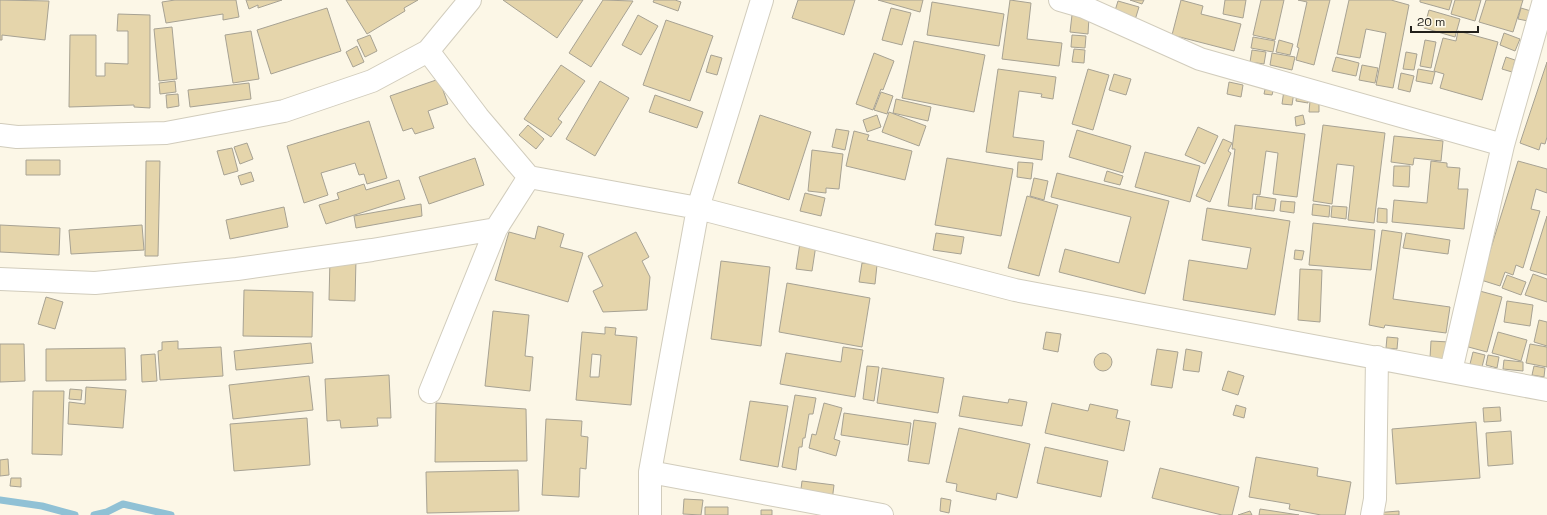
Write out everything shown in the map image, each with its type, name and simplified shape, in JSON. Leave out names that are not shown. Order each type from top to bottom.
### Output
[{"type":"street","points":[[0,136],[16,137],[166,132],[284,111],[372,81],[428,51],[470,0]]},
{"type":"street","points":[[650,515],[650,472],[698,208],[762,0]]},
{"type":"street","points":[[1060,0],[1084,7],[1200,58],[1503,145]]},
{"type":"street","points":[[1451,371],[1503,145],[1544,0]]},
{"type":"street","points":[[428,51],[478,117],[529,176],[698,208],[1015,290],[1547,390]]},
{"type":"street","points":[[430,392],[496,229],[529,176]]},
{"type":"street","points":[[0,279],[95,283],[190,274],[357,252],[496,229]]},
{"type":"street","points":[[1372,515],[1376,499],[1378,358]]},
{"type":"street","points":[[650,472],[882,515]]},
{"type":"building","points":[[0,0],[49,1],[45,40],[2,35],[2,40],[0,40]]},
{"type":"building","points":[[175,0],[236,0],[239,17],[223,20],[223,14],[166,23],[162,2]]},
{"type":"building","points":[[246,0],[282,0],[258,8],[258,5],[249,9]]},
{"type":"building","points":[[346,0],[418,0],[404,8],[405,11],[367,34]]},
{"type":"building","points":[[503,0],[583,0],[557,38]]},
{"type":"building","points":[[603,0],[633,1],[591,67],[569,53]]},
{"type":"building","points":[[654,0],[675,0],[681,2],[678,11],[653,2]]},
{"type":"building","points":[[798,0],[855,0],[844,35],[792,18]]},
{"type":"building","points":[[878,0],[923,0],[920,12]]},
{"type":"building","points":[[1010,0],[1031,3],[1027,39],[1062,43],[1059,66],[1002,59]]},
{"type":"building","points":[[1130,0],[1144,0],[1142,4]]},
{"type":"building","points":[[1181,0],[1203,6],[1201,14],[1241,24],[1234,51],[1172,35]]},
{"type":"building","points":[[1225,0],[1246,0],[1243,18],[1223,14]]},
{"type":"building","points":[[1261,0],[1284,0],[1275,40],[1253,35]]},
{"type":"building","points":[[1298,0],[1330,0],[1314,65],[1296,60],[1299,48],[1297,47],[1307,2]]},
{"type":"building","points":[[1349,0],[1391,0],[1409,5],[1393,88],[1376,85],[1386,33],[1366,29],[1360,58],[1337,54]]},
{"type":"building","points":[[1420,0],[1452,0],[1449,10],[1420,2]]},
{"type":"building","points":[[1455,0],[1481,0],[1475,21],[1451,14]]},
{"type":"building","points":[[1486,0],[1523,0],[1513,32],[1479,22]]},
{"type":"building","points":[[1118,1],[1139,7],[1135,20],[1114,14]]},
{"type":"building","points":[[932,2],[1004,14],[999,46],[927,35]]},
{"type":"building","points":[[327,8],[341,51],[271,74],[257,30]]},
{"type":"building","points":[[891,8],[911,13],[902,45],[882,40]]},
{"type":"building","points":[[1521,8],[1531,11],[1528,21],[1518,19]]},
{"type":"building","points":[[1429,10],[1460,19],[1455,37],[1424,28]]},
{"type":"building","points":[[118,14],[150,15],[150,108],[134,107],[134,105],[69,107],[70,35],[96,35],[96,76],[105,76],[105,63],[128,64],[128,31],[117,31]]},
{"type":"building","points":[[638,15],[658,26],[641,55],[622,45]]},
{"type":"building","points":[[1072,15],[1089,17],[1088,34],[1070,32]]},
{"type":"building","points":[[666,20],[713,36],[690,101],[643,85]]},
{"type":"building","points":[[172,27],[177,79],[159,81],[154,29]]},
{"type":"building","points":[[251,31],[259,79],[233,83],[225,35]]},
{"type":"building","points":[[1458,31],[1498,42],[1482,100],[1440,88],[1444,74],[1434,71],[1443,38],[1456,41]]},
{"type":"building","points":[[1504,33],[1520,39],[1515,51],[1500,45]]},
{"type":"building","points":[[370,35],[377,51],[365,57],[357,40]]},
{"type":"building","points":[[1072,35],[1086,36],[1085,48],[1071,47]]},
{"type":"building","points":[[1253,37],[1275,41],[1273,52],[1251,48]]},
{"type":"building","points":[[1279,40],[1293,44],[1290,55],[1276,52]]},
{"type":"building","points":[[1425,40],[1436,42],[1431,68],[1420,66]]},
{"type":"building","points":[[914,41],[985,55],[974,112],[902,98]]},
{"type":"building","points":[[357,46],[364,62],[353,67],[346,52]]},
{"type":"building","points":[[1074,49],[1085,50],[1084,63],[1072,62]]},
{"type":"building","points":[[1252,50],[1266,52],[1264,64],[1250,62]]},
{"type":"building","points":[[1406,52],[1417,54],[1414,70],[1403,69]]},
{"type":"building","points":[[874,53],[894,61],[883,90],[881,89],[873,110],[856,104]]},
{"type":"building","points":[[1272,53],[1295,57],[1292,70],[1270,65]]},
{"type":"building","points":[[711,55],[722,58],[717,75],[706,72]]},
{"type":"building","points":[[1336,57],[1359,63],[1356,76],[1332,71]]},
{"type":"building","points":[[1506,57],[1515,60],[1512,72],[1502,69]]},
{"type":"building","points":[[1547,62],[1547,137],[1545,144],[1541,143],[1539,150],[1520,143]]},
{"type":"building","points":[[561,65],[585,81],[558,119],[562,122],[551,137],[524,119]]},
{"type":"building","points":[[1362,65],[1378,68],[1375,83],[1359,80]]},
{"type":"building","points":[[998,69],[1056,77],[1053,99],[1041,97],[1042,94],[1019,91],[1013,137],[1044,141],[1042,160],[986,152]]},
{"type":"building","points":[[1088,69],[1109,75],[1093,130],[1072,124]]},
{"type":"building","points":[[1418,69],[1435,72],[1432,84],[1416,81]]},
{"type":"building","points":[[1401,73],[1414,76],[1410,92],[1398,89]]},
{"type":"building","points":[[1114,74],[1131,79],[1126,95],[1109,90]]},
{"type":"building","points":[[439,79],[448,104],[428,111],[434,128],[415,134],[412,128],[403,131],[390,96]]},
{"type":"building","points":[[175,81],[176,92],[160,94],[159,83]]},
{"type":"building","points":[[600,81],[629,98],[595,156],[566,139]]},
{"type":"building","points":[[1229,82],[1243,85],[1241,97],[1227,94]]},
{"type":"building","points":[[249,83],[251,99],[190,107],[188,90]]},
{"type":"building","points":[[1266,85],[1274,87],[1272,95],[1264,94]]},
{"type":"building","points":[[1284,90],[1294,92],[1292,105],[1282,104]]},
{"type":"building","points":[[881,92],[893,96],[887,114],[874,110]]},
{"type":"building","points":[[1297,92],[1309,93],[1308,103],[1296,101]]},
{"type":"building","points":[[178,94],[179,106],[167,108],[166,95]]},
{"type":"building","points":[[655,95],[703,112],[697,128],[649,112]]},
{"type":"building","points":[[896,99],[931,107],[928,121],[893,113]]},
{"type":"building","points":[[1310,101],[1319,101],[1319,112],[1309,112]]},
{"type":"building","points":[[889,112],[926,126],[919,146],[882,132]]},
{"type":"building","points":[[760,115],[811,132],[789,200],[738,183]]},
{"type":"building","points":[[877,115],[881,127],[867,132],[863,120]]},
{"type":"building","points":[[1303,115],[1305,124],[1296,126],[1295,117]]},
{"type":"building","points":[[369,121],[387,178],[367,184],[364,174],[359,175],[355,163],[321,173],[328,195],[304,203],[287,146]]},
{"type":"building","points":[[528,125],[544,139],[536,149],[519,135]]},
{"type":"building","points":[[1235,125],[1305,134],[1297,197],[1273,194],[1278,153],[1266,151],[1260,195],[1253,194],[1252,209],[1228,206],[1235,149],[1232,149]]},
{"type":"building","points":[[1323,125],[1385,133],[1374,223],[1348,220],[1354,166],[1337,164],[1332,204],[1313,201]]},
{"type":"building","points":[[1198,127],[1218,136],[1205,164],[1185,155]]},
{"type":"building","points":[[836,129],[849,131],[845,150],[832,147]]},
{"type":"building","points":[[1077,130],[1131,146],[1123,173],[1069,157]]},
{"type":"building","points":[[854,131],[869,135],[867,140],[912,151],[905,180],[846,166]]},
{"type":"building","points":[[1394,136],[1443,141],[1441,161],[1414,158],[1413,165],[1391,162]]},
{"type":"building","points":[[1223,139],[1232,143],[1228,151],[1231,153],[1210,202],[1196,196]]},
{"type":"building","points":[[247,143],[253,159],[240,164],[234,147]]},
{"type":"building","points":[[232,148],[238,171],[224,175],[217,151]]},
{"type":"building","points":[[812,150],[843,154],[839,189],[826,188],[826,193],[808,191]]},
{"type":"building","points":[[1145,152],[1200,166],[1190,202],[1135,187]]},
{"type":"building","points":[[475,158],[484,185],[429,204],[419,177]]},
{"type":"building","points":[[947,158],[1013,169],[1001,236],[935,225]]},
{"type":"building","points":[[26,160],[60,160],[60,175],[26,175]]},
{"type":"building","points":[[146,161],[160,161],[158,256],[145,256]]},
{"type":"building","points":[[1431,161],[1447,163],[1447,167],[1460,168],[1458,189],[1468,189],[1464,229],[1392,222],[1394,200],[1427,203]]},
{"type":"building","points":[[1518,161],[1547,169],[1547,193],[1536,189],[1531,209],[1540,211],[1523,268],[1516,265],[1513,275],[1505,272],[1500,286],[1481,280]]},
{"type":"building","points":[[1018,162],[1033,163],[1031,179],[1017,177]]},
{"type":"building","points":[[1394,166],[1410,166],[1409,187],[1393,186]]},
{"type":"building","points":[[1107,171],[1123,176],[1120,185],[1104,181]]},
{"type":"building","points":[[251,172],[254,181],[241,185],[238,176]]},
{"type":"building","points":[[1057,173],[1169,201],[1145,294],[1059,272],[1065,249],[1119,263],[1131,217],[1051,197]]},
{"type":"building","points":[[1034,178],[1048,181],[1044,200],[1030,196]]},
{"type":"building","points":[[399,180],[405,199],[326,224],[319,205],[339,199],[337,193],[364,184],[366,190]]},
{"type":"building","points":[[805,193],[825,198],[821,216],[800,211]]},
{"type":"building","points":[[1027,196],[1058,205],[1039,276],[1008,268]]},
{"type":"building","points":[[1257,196],[1276,199],[1274,211],[1255,209]]},
{"type":"building","points":[[1281,201],[1295,202],[1294,213],[1280,211]]},
{"type":"building","points":[[421,204],[422,216],[356,228],[354,216]]},
{"type":"building","points":[[1313,204],[1330,206],[1329,217],[1312,215]]},
{"type":"building","points":[[1332,206],[1347,207],[1346,219],[1331,217]]},
{"type":"building","points":[[284,207],[288,227],[230,239],[226,220]]},
{"type":"building","points":[[1207,208],[1290,221],[1275,315],[1183,300],[1189,260],[1247,269],[1251,248],[1202,240]]},
{"type":"building","points":[[1378,208],[1387,209],[1387,223],[1377,222]]},
{"type":"building","points":[[1547,216],[1547,275],[1530,270]]},
{"type":"building","points":[[1313,223],[1375,230],[1371,270],[1309,265]]},
{"type":"building","points":[[0,225],[60,228],[59,255],[0,252]]},
{"type":"building","points":[[142,225],[144,250],[71,254],[69,230]]},
{"type":"building","points":[[538,226],[564,234],[560,247],[583,253],[568,302],[495,280],[509,232],[535,239]]},
{"type":"building","points":[[1382,230],[1402,233],[1393,299],[1450,307],[1446,333],[1385,325],[1384,328],[1369,325]]},
{"type":"building","points":[[636,232],[649,257],[642,261],[650,277],[647,310],[603,312],[593,291],[603,286],[588,256]]},
{"type":"building","points":[[936,233],[964,237],[961,254],[933,250]]},
{"type":"building","points":[[1406,233],[1450,240],[1448,254],[1403,248]]},
{"type":"building","points":[[800,243],[816,245],[812,271],[796,269]]},
{"type":"building","points":[[1295,250],[1304,251],[1302,260],[1294,259]]},
{"type":"building","points":[[330,258],[356,259],[355,301],[329,300]]},
{"type":"building","points":[[721,261],[770,267],[761,346],[711,339]]},
{"type":"building","points":[[862,263],[877,265],[875,284],[859,282]]},
{"type":"building","points":[[1300,269],[1322,270],[1320,322],[1298,320]]},
{"type":"building","points":[[1533,274],[1547,279],[1547,302],[1525,295]]},
{"type":"building","points":[[1507,275],[1526,282],[1521,295],[1502,288]]},
{"type":"building","points":[[787,283],[870,298],[862,347],[779,332]]},
{"type":"building","points":[[244,290],[313,292],[312,337],[243,336]]},
{"type":"building","points":[[1476,290],[1502,297],[1487,352],[1461,345]]},
{"type":"building","points":[[46,297],[63,302],[55,329],[38,324]]},
{"type":"building","points":[[1507,301],[1533,305],[1530,326],[1504,322]]},
{"type":"building","points":[[493,311],[529,315],[525,356],[533,357],[530,391],[485,386]]},
{"type":"building","points":[[1539,320],[1547,322],[1547,346],[1534,342]]},
{"type":"building","points":[[605,327],[616,328],[615,335],[637,337],[631,405],[576,400],[582,332],[605,334]],"holes":[[[592,354],[601,355],[599,377],[590,377]]]},
{"type":"building","points":[[1046,332],[1061,334],[1058,352],[1043,349]]},
{"type":"building","points":[[1498,332],[1527,340],[1521,361],[1492,353]]},
{"type":"building","points":[[1387,337],[1398,338],[1397,349],[1386,348]]},
{"type":"building","points":[[178,341],[178,349],[221,347],[223,376],[160,380],[158,351],[162,350],[162,342]]},
{"type":"building","points":[[1431,341],[1449,342],[1447,360],[1430,358]]},
{"type":"building","points":[[311,343],[313,363],[236,370],[234,351]]},
{"type":"building","points":[[0,344],[24,344],[25,381],[0,382]]},
{"type":"building","points":[[1530,344],[1547,347],[1547,367],[1526,363]]},
{"type":"building","points":[[843,347],[863,350],[855,397],[780,384],[786,353],[841,362]]},
{"type":"building","points":[[125,348],[126,380],[46,381],[46,349]]},
{"type":"building","points":[[1157,349],[1178,352],[1172,388],[1151,385]]},
{"type":"building","points":[[1186,349],[1202,352],[1199,372],[1183,370]]},
{"type":"building","points":[[1473,352],[1485,355],[1482,367],[1470,364]]},
{"type":"building","points":[[1099,353],[1107,353],[1112,358],[1110,369],[1107,371],[1099,371],[1094,366],[1094,358]]},
{"type":"building","points":[[155,354],[157,381],[142,382],[141,355]]},
{"type":"building","points":[[1488,355],[1499,357],[1497,368],[1486,365]]},
{"type":"building","points":[[1504,360],[1523,362],[1523,371],[1503,369]]},
{"type":"building","points":[[867,366],[879,367],[874,401],[863,399]]},
{"type":"building","points":[[1534,366],[1545,368],[1544,377],[1532,375]]},
{"type":"building","points":[[882,368],[944,378],[938,413],[877,403]]},
{"type":"building","points":[[1228,371],[1244,376],[1238,395],[1222,390]]},
{"type":"building","points":[[389,375],[391,418],[377,418],[378,426],[341,428],[340,420],[327,421],[325,379]]},
{"type":"building","points":[[309,376],[313,410],[233,419],[229,385]]},
{"type":"building","points":[[86,387],[126,390],[123,428],[68,424],[69,402],[85,404]]},
{"type":"building","points":[[70,389],[82,390],[81,400],[69,399]]},
{"type":"building","points":[[33,391],[64,391],[62,455],[32,454]]},
{"type":"building","points":[[795,395],[816,398],[813,414],[809,414],[802,447],[799,447],[796,470],[782,467]]},
{"type":"building","points":[[963,396],[1008,403],[1009,399],[1027,402],[1022,426],[959,416]]},
{"type":"building","points":[[750,401],[788,406],[778,467],[740,460]]},
{"type":"building","points":[[436,403],[526,409],[527,461],[435,462]]},
{"type":"building","points":[[824,403],[842,408],[834,439],[840,441],[836,456],[809,448],[812,434],[816,435]]},
{"type":"building","points":[[1052,403],[1088,411],[1090,404],[1118,410],[1116,418],[1130,421],[1124,451],[1045,433]]},
{"type":"building","points":[[1236,405],[1246,408],[1244,418],[1233,415]]},
{"type":"building","points":[[1500,407],[1501,421],[1484,422],[1483,408]]},
{"type":"building","points":[[844,413],[911,423],[908,445],[841,435]]},
{"type":"building","points":[[307,418],[310,465],[234,471],[230,424]]},
{"type":"building","points":[[546,419],[582,421],[581,436],[588,437],[586,469],[580,468],[579,497],[542,495]]},
{"type":"building","points":[[914,420],[936,423],[929,464],[908,461]]},
{"type":"building","points":[[1476,422],[1480,478],[1396,484],[1392,429]]},
{"type":"building","points":[[959,428],[1030,444],[1017,498],[997,493],[996,500],[956,491],[957,484],[946,482]]},
{"type":"building","points":[[1511,431],[1513,464],[1488,466],[1486,433]]},
{"type":"building","points":[[1045,447],[1108,461],[1101,497],[1037,483]]},
{"type":"building","points":[[1256,457],[1318,468],[1317,476],[1351,482],[1345,515],[1321,515],[1289,509],[1290,504],[1249,497]]},
{"type":"building","points":[[8,459],[9,475],[0,476],[0,460]]},
{"type":"building","points":[[1160,468],[1239,487],[1232,515],[1222,515],[1152,498]]},
{"type":"building","points":[[518,470],[519,511],[427,513],[426,472]]},
{"type":"building","points":[[11,478],[21,478],[21,487],[10,486]]},
{"type":"building","points":[[802,481],[834,485],[832,501],[800,497]]},
{"type":"building","points":[[941,498],[951,500],[949,513],[940,511]]},
{"type":"building","points":[[684,499],[703,500],[701,515],[683,514]]},
{"type":"building","points":[[705,507],[728,507],[728,515],[705,515]]},
{"type":"building","points":[[1260,509],[1299,515],[1259,515]]},
{"type":"building","points":[[761,510],[772,510],[772,515],[761,515]]},
{"type":"building","points":[[1250,511],[1252,515],[1238,515]]},
{"type":"building","points":[[1399,511],[1399,515],[1374,515],[1374,513]]},
{"type":"waterway","points":[[0,500],[42,506],[75,515]]},
{"type":"waterway","points":[[94,515],[107,512],[123,504],[171,515]]}]
